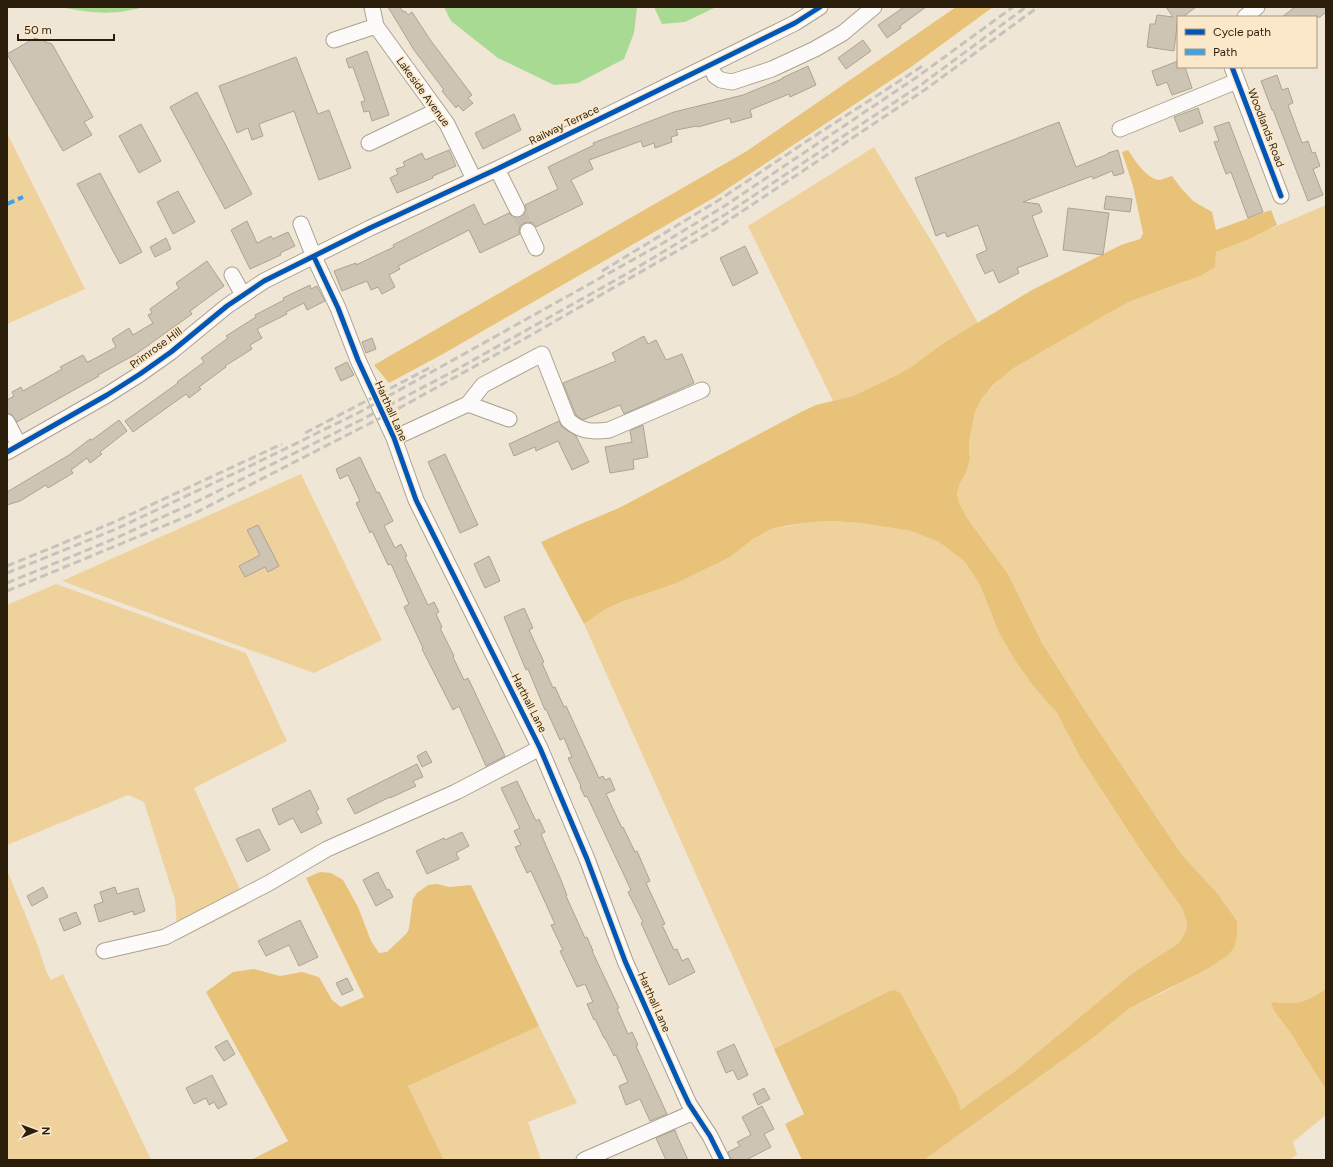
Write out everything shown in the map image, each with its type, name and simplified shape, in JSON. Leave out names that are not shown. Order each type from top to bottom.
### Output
[{"type":"street","name":"Lakeside Avenue","points":[[372,7],[376,26],[436,111],[447,124],[474,179]]},
{"type":"street","name":"Railway Terrace","points":[[314,257],[370,228],[496,169],[710,65],[795,23],[820,7]]},
{"type":"street","points":[[710,65],[715,76],[721,80],[732,82],[772,69],[815,49],[842,33],[874,7]]},
{"type":"street","points":[[1246,16],[1257,7]]},
{"type":"street","points":[[334,40],[376,26]]},
{"type":"street","points":[[1120,130],[1235,74]]},
{"type":"street","name":"Woodlands Road","points":[[1235,74],[1280,196]]},
{"type":"street","points":[[369,143],[436,111]]},
{"type":"street","points":[[496,169],[517,209]]},
{"type":"street","name":"Harthall Lane","points":[[301,224],[314,257],[338,308],[358,360],[394,438],[416,500],[540,748],[587,859],[625,961],[679,1084],[694,1112],[710,1136],[722,1160]]},
{"type":"street","points":[[528,231],[536,248]]},
{"type":"street","name":"Primrose Hill","points":[[13,448],[107,395],[140,374],[171,352],[227,306],[264,281],[314,257]]},
{"type":"street","points":[[232,275],[243,295]]},
{"type":"street","points":[[394,438],[468,404],[483,385],[542,354],[568,420],[574,426],[584,430],[594,432],[609,430],[702,390]]},
{"type":"street","points":[[468,404],[509,419]]},
{"type":"street","points":[[7,422],[13,448]]},
{"type":"street","points":[[104,951],[165,937],[269,883],[327,849],[456,792],[540,748]]},
{"type":"street","points":[[584,1160],[694,1112]]},
{"type":"shaded area","points":[[60,7],[144,7],[122,12],[102,13]]},
{"type":"shaded area","points":[[444,7],[637,7],[634,33],[624,59],[578,83],[554,85],[498,58],[451,21]]},
{"type":"shaded area","points":[[654,7],[716,7],[685,22],[662,24]]},
{"type":"shaded area","points":[[956,7],[993,7],[911,67],[715,197],[443,354],[389,383],[374,365],[747,151]]},
{"type":"shaded area","points":[[7,133],[85,289],[7,324]]},
{"type":"shaded area","points":[[874,147],[935,247],[978,323],[942,344],[911,367],[897,375],[853,396],[833,401],[748,226]]},
{"type":"shaded area","points":[[1128,150],[1141,168],[1150,177],[1160,180],[1172,176],[1193,201],[1212,212],[1216,230],[1271,210],[1277,225],[1249,239],[1216,252],[1215,267],[1200,276],[1131,301],[1012,369],[995,383],[982,398],[975,412],[969,442],[970,458],[967,470],[959,486],[957,494],[959,502],[967,518],[1008,574],[1042,643],[1086,712],[1182,855],[1218,894],[1237,921],[1237,936],[1234,948],[1227,956],[1207,969],[1130,1008],[1089,1041],[924,1160],[802,1160],[785,1124],[804,1114],[774,1049],[889,991],[895,990],[901,994],[957,1097],[961,1110],[1014,1072],[1133,973],[1179,943],[1186,931],[1187,923],[1182,908],[1144,855],[1080,757],[1057,713],[1034,687],[1016,662],[999,633],[980,585],[965,562],[939,542],[911,531],[862,523],[830,521],[813,522],[771,529],[753,539],[730,557],[677,583],[621,602],[604,610],[584,624],[541,542],[619,508],[801,412],[816,405],[853,396],[897,375],[911,367],[942,344],[1032,290],[1121,245],[1140,239],[1143,233],[1133,186],[1122,152]]},
{"type":"shaded area","points":[[1326,205],[1326,989],[1312,998],[1300,1002],[1272,1002],[1274,1011],[1290,1032],[1326,1090],[1326,1115],[1293,1142],[1297,1155],[1289,1160],[924,1160],[1089,1041],[1130,1008],[1166,991],[1227,956],[1237,921],[1218,894],[1182,855],[1086,712],[1042,643],[1008,574],[967,518],[959,502],[957,494],[959,486],[967,470],[970,458],[969,442],[975,412],[982,398],[1003,375],[1012,369],[1131,301],[1187,281],[1216,252]]},
{"type":"shaded area","points":[[301,474],[382,640],[314,673],[62,581]]},
{"type":"shaded area","points":[[830,521],[862,523],[911,531],[939,542],[965,562],[980,585],[999,633],[1016,662],[1034,687],[1057,713],[1080,757],[1144,855],[1182,908],[1187,923],[1186,932],[1179,943],[1132,974],[1014,1072],[961,1111],[957,1097],[889,991],[774,1049],[584,624],[604,610],[621,602],[677,583],[730,557],[753,539],[771,529],[813,522]]},
{"type":"shaded area","points":[[56,584],[246,653],[287,741],[194,788],[247,905],[178,940],[175,900],[144,802],[128,795],[7,845],[7,605]]},
{"type":"shaded area","points":[[7,870],[38,946],[46,971],[51,980],[63,974],[151,1160],[7,1160]]},
{"type":"shaded area","points":[[320,872],[331,873],[343,880],[358,907],[371,941],[379,953],[387,952],[407,933],[413,899],[417,893],[428,885],[437,884],[449,887],[471,885],[539,1026],[408,1086],[444,1160],[251,1160],[288,1141],[206,992],[233,972],[254,969],[280,976],[302,972],[319,977],[332,1000],[341,1007],[364,997],[306,878]]},
{"type":"shaded area","points":[[1326,989],[1326,1090],[1290,1032],[1274,1011],[1271,1002],[1300,1002],[1312,998]]},
{"type":"shaded area","points":[[539,1026],[577,1103],[528,1122],[541,1160],[444,1160],[408,1086]]},
{"type":"building","points":[[388,7],[400,7],[403,12],[405,11],[408,15],[412,12],[431,41],[472,95],[468,98],[473,103],[463,111],[458,105],[456,108],[442,91],[444,90],[414,50]]},
{"type":"building","points":[[904,7],[926,7],[900,26],[901,28],[887,38],[878,25]]},
{"type":"building","points":[[1166,7],[1196,7],[1184,16],[1177,16],[1174,51],[1147,47],[1150,24],[1155,24],[1157,15],[1173,17]]},
{"type":"building","points":[[1295,7],[1326,7],[1326,12],[1320,17],[1283,16]]},
{"type":"building","points":[[35,38],[52,44],[93,117],[84,122],[92,135],[63,151],[7,54]]},
{"type":"building","points":[[863,40],[871,51],[846,69],[838,58]]},
{"type":"building","points":[[367,51],[389,115],[372,121],[369,111],[364,112],[361,102],[365,101],[353,67],[349,68],[346,59]]},
{"type":"building","points":[[296,57],[318,114],[329,110],[351,168],[319,180],[294,111],[259,124],[263,136],[252,140],[248,128],[237,133],[219,86]]},
{"type":"building","points":[[1177,61],[1177,68],[1185,68],[1192,88],[1172,95],[1167,82],[1157,86],[1152,71]]},
{"type":"building","points":[[808,66],[816,85],[790,97],[789,94],[750,110],[752,117],[731,123],[730,118],[698,127],[676,130],[678,135],[671,137],[672,142],[655,148],[654,143],[643,147],[641,141],[589,160],[593,169],[571,180],[583,204],[536,227],[533,223],[524,223],[520,226],[520,234],[480,253],[469,230],[398,266],[400,269],[389,275],[395,287],[382,294],[378,287],[371,290],[367,281],[342,291],[334,271],[356,263],[356,265],[394,247],[393,245],[474,204],[484,225],[509,213],[516,218],[521,217],[525,214],[525,205],[558,189],[548,167],[594,145],[593,143],[674,112],[743,95],[782,79]]},
{"type":"building","points":[[1277,75],[1282,90],[1288,88],[1293,103],[1288,105],[1302,143],[1308,141],[1312,153],[1315,152],[1320,166],[1313,169],[1323,195],[1308,201],[1261,81]]},
{"type":"building","points":[[197,92],[252,194],[225,209],[170,107]]},
{"type":"building","points":[[1198,108],[1203,123],[1180,132],[1174,117]]},
{"type":"building","points":[[514,114],[521,130],[483,149],[475,133]]},
{"type":"building","points":[[1059,122],[1076,167],[1118,150],[1124,173],[1114,176],[1112,171],[1093,179],[1092,176],[1023,202],[1039,204],[1042,212],[1032,216],[1048,256],[1017,268],[1019,273],[999,283],[993,270],[985,274],[976,255],[987,250],[978,225],[947,237],[945,232],[936,236],[915,178]]},
{"type":"building","points":[[1229,122],[1263,212],[1248,218],[1231,172],[1226,174],[1214,142],[1219,141],[1214,127]]},
{"type":"building","points":[[141,124],[161,161],[139,173],[119,136]]},
{"type":"building","points":[[449,150],[456,166],[433,176],[433,178],[397,193],[390,178],[398,174],[396,169],[405,166],[403,162],[422,153],[425,160]]},
{"type":"building","points":[[100,173],[142,252],[120,264],[77,184]]},
{"type":"building","points":[[178,191],[195,222],[173,234],[157,202]]},
{"type":"building","points":[[1106,196],[1132,199],[1130,212],[1104,209]]},
{"type":"building","points":[[1068,208],[1109,213],[1103,255],[1063,250]]},
{"type":"building","points":[[247,221],[257,243],[271,236],[273,239],[288,232],[295,246],[280,253],[281,255],[250,269],[231,230]]},
{"type":"building","points":[[166,238],[171,249],[155,257],[150,247]]},
{"type":"building","points":[[745,246],[758,273],[733,286],[720,258]]},
{"type":"building","points":[[207,261],[224,286],[190,311],[192,314],[136,354],[17,422],[12,415],[8,413],[7,400],[14,396],[12,392],[21,387],[23,391],[62,369],[60,367],[83,355],[87,362],[90,361],[116,347],[112,339],[129,328],[133,335],[153,323],[148,315],[152,313],[150,309],[179,288],[176,283]]},
{"type":"building","points":[[310,285],[311,289],[317,286],[325,301],[307,310],[304,303],[286,312],[287,314],[257,329],[262,338],[250,345],[252,349],[225,366],[226,367],[199,387],[201,389],[189,398],[186,394],[133,432],[125,421],[178,383],[177,382],[204,362],[201,358],[228,338],[226,336],[256,317],[255,315],[284,300],[283,298]]},
{"type":"building","points":[[644,336],[648,344],[656,340],[666,360],[682,354],[694,383],[624,414],[620,405],[583,420],[576,415],[563,383],[616,361],[612,353]]},
{"type":"building","points":[[372,338],[376,349],[366,353],[362,342]]},
{"type":"building","points":[[347,362],[354,375],[341,381],[335,368]]},
{"type":"building","points":[[119,420],[127,431],[100,452],[102,454],[90,463],[87,458],[71,470],[73,473],[48,488],[46,485],[20,501],[7,505],[7,492],[69,455]]},
{"type":"building","points":[[559,421],[562,427],[576,436],[589,462],[572,470],[558,441],[536,451],[535,447],[514,456],[509,444]]},
{"type":"building","points":[[643,425],[648,457],[633,460],[634,469],[610,473],[605,447],[632,442],[630,431]]},
{"type":"building","points":[[445,454],[478,525],[460,533],[428,462]]},
{"type":"building","points":[[360,457],[377,493],[379,492],[393,521],[384,526],[395,548],[401,544],[407,556],[405,557],[428,605],[434,602],[439,612],[436,614],[442,627],[440,628],[454,656],[453,657],[464,680],[468,678],[505,756],[486,766],[459,706],[453,710],[422,649],[423,648],[404,607],[409,604],[391,564],[388,565],[372,531],[370,533],[356,503],[360,501],[348,475],[340,479],[336,469]]},
{"type":"building","points":[[258,525],[279,566],[268,572],[265,567],[245,577],[239,566],[260,555],[247,530]]},
{"type":"building","points":[[489,556],[500,581],[485,588],[474,564]]},
{"type":"building","points":[[524,608],[533,628],[529,630],[544,662],[542,663],[553,688],[555,687],[564,707],[566,706],[599,778],[603,776],[605,780],[610,778],[615,790],[606,794],[635,852],[637,851],[650,881],[646,883],[665,924],[662,925],[674,950],[677,949],[682,961],[688,958],[695,972],[669,985],[641,923],[643,922],[628,892],[631,890],[587,796],[585,797],[580,787],[581,786],[568,758],[572,757],[564,738],[560,740],[546,709],[545,710],[528,669],[526,670],[504,617]]},
{"type":"building","points":[[426,751],[432,762],[422,767],[417,756]]},
{"type":"building","points":[[417,764],[423,777],[413,781],[416,786],[355,814],[347,799]]},
{"type":"building","points":[[517,781],[536,821],[539,819],[545,832],[541,834],[561,880],[566,896],[585,938],[587,937],[619,1008],[617,1009],[628,1034],[632,1032],[638,1045],[636,1046],[667,1114],[650,1121],[640,1099],[626,1105],[619,1086],[628,1082],[616,1055],[614,1056],[595,1019],[594,1020],[587,1004],[593,1002],[585,984],[577,987],[560,951],[563,950],[551,925],[555,924],[531,871],[527,873],[515,847],[521,845],[514,831],[520,828],[501,788]]},
{"type":"building","points":[[310,790],[319,809],[316,811],[322,823],[301,833],[293,818],[279,825],[272,809]]},
{"type":"building","points":[[259,829],[270,850],[247,862],[236,839]]},
{"type":"building","points":[[462,832],[469,846],[456,853],[459,859],[427,874],[416,851],[444,838],[445,840]]},
{"type":"building","points":[[378,872],[387,890],[389,889],[393,897],[376,906],[363,880]]},
{"type":"building","points":[[43,887],[48,897],[32,906],[27,896]]},
{"type":"building","points":[[115,887],[117,894],[138,888],[145,911],[134,915],[133,911],[99,922],[94,905],[103,902],[100,892]]},
{"type":"building","points":[[76,912],[81,924],[64,931],[59,919]]},
{"type":"building","points":[[300,920],[318,957],[299,966],[289,945],[266,956],[258,941]]},
{"type":"building","points":[[347,978],[353,990],[342,995],[336,983]]},
{"type":"building","points":[[227,1040],[235,1054],[224,1061],[215,1047]]},
{"type":"building","points":[[734,1044],[748,1075],[738,1080],[733,1070],[726,1073],[717,1052]]},
{"type":"building","points":[[212,1075],[227,1104],[218,1109],[214,1102],[209,1105],[206,1098],[194,1104],[186,1088]]},
{"type":"building","points":[[764,1088],[770,1099],[758,1105],[753,1094]]},
{"type":"building","points":[[762,1106],[774,1129],[764,1134],[771,1147],[746,1160],[731,1160],[728,1152],[740,1146],[737,1142],[751,1135],[742,1117]]},
{"type":"building","points":[[675,1130],[688,1160],[666,1160],[656,1138]]},
{"type":"tunnel","points":[[517,209],[528,231]]},
{"type":"railway","points":[[7,573],[116,529],[358,413],[663,243],[723,207],[917,77],[1013,7]]},
{"type":"railway","points":[[7,583],[109,541],[198,501],[361,420],[452,372],[628,273],[726,214],[922,84],[1026,7]]},
{"type":"railway","points":[[7,591],[195,513],[394,411],[533,334],[717,228],[926,89],[1038,7]]},
{"type":"railway","points":[[602,271],[719,200],[924,65]]},
{"type":"railway","points":[[305,433],[433,366]]},
{"type":"railway","points":[[7,566],[112,523],[282,444]]},
{"type":"marked path","points":[[7,204],[23,197]]},
{"type":"cycle path","points":[[7,452],[107,395],[140,374],[171,352],[227,306],[264,281],[370,228],[497,169],[710,65],[795,23],[820,7]]},
{"type":"cycle path","points":[[1232,68],[1281,196]]},
{"type":"cycle path","points":[[314,257],[338,308],[358,360],[394,438],[416,500],[540,748],[587,859],[625,961],[679,1083],[689,1104],[710,1136],[722,1160]]}]
